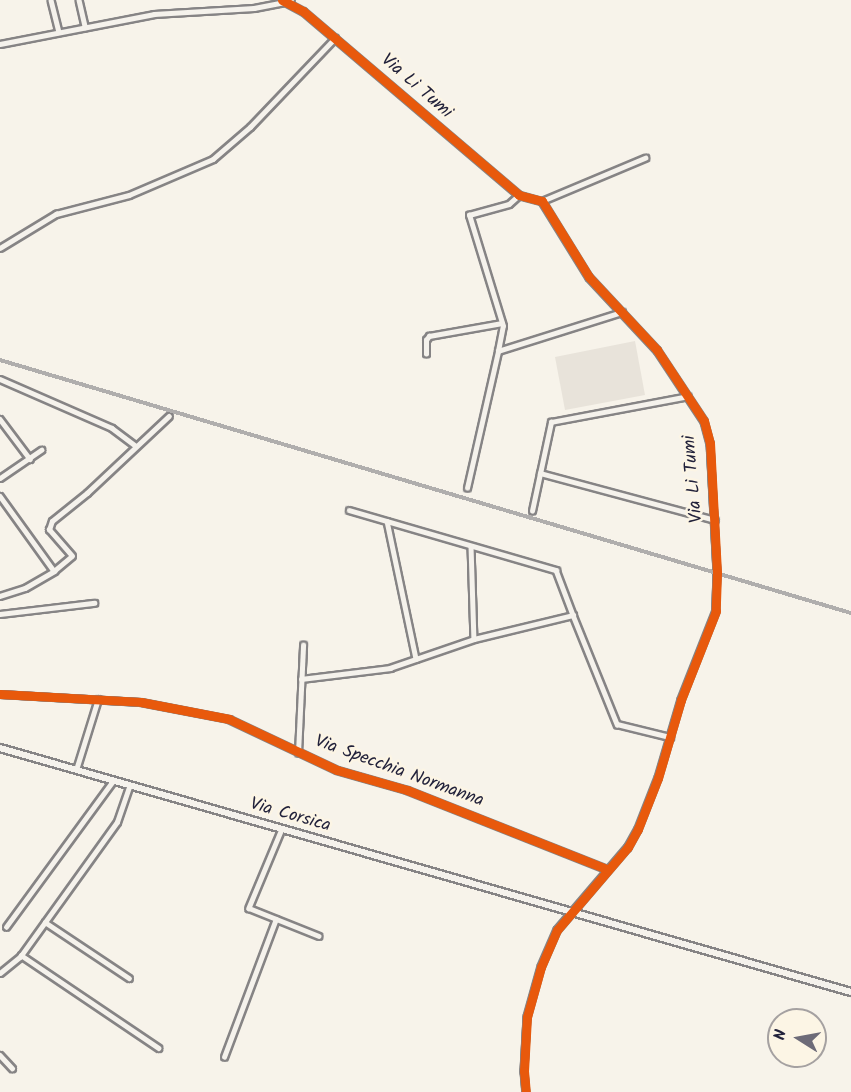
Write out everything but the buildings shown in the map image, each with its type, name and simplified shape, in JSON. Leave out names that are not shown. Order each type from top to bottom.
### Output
[{"type":"main road","name":"Via Corsica","points":[[0,748],[851,992]]},
{"type":"street","points":[[51,0],[58,32]]},
{"type":"street","points":[[79,0],[85,27]]},
{"type":"street","points":[[0,44],[154,14],[254,8],[285,1]]},
{"type":"street","name":"Via Li Tumi","points":[[285,1],[303,11],[519,195],[542,201],[589,277],[657,350],[704,421],[710,443],[715,520],[716,611],[681,700],[658,778],[638,829],[628,847],[571,912],[551,943],[529,1007],[525,1041],[526,1092]]},
{"type":"street","points":[[0,248],[57,214],[129,195],[213,159],[250,127],[335,38]]},
{"type":"street","points":[[542,201],[645,158]]},
{"type":"street","points":[[467,488],[498,351],[502,323],[469,215],[509,204],[519,195]]},
{"type":"street","points":[[498,351],[622,312]]},
{"type":"street","points":[[426,354],[426,340],[429,336],[502,323]]},
{"type":"street","points":[[0,379],[112,428],[136,446]]},
{"type":"street","points":[[532,511],[551,422],[688,396]]},
{"type":"street","points":[[0,596],[26,588],[54,571],[72,556],[49,530],[52,520],[87,493],[170,416]]},
{"type":"street","points":[[0,419],[30,459]]},
{"type":"street","points":[[0,478],[41,450]]},
{"type":"street","points":[[540,473],[715,520]]},
{"type":"street","points":[[0,496],[54,571]]},
{"type":"street","points":[[349,510],[556,570],[617,724],[670,737]]},
{"type":"street","points":[[387,521],[416,659]]},
{"type":"street","points":[[471,546],[474,639]]},
{"type":"street","points":[[0,614],[94,603]]},
{"type":"street","points":[[301,679],[390,668],[474,639],[573,615]]},
{"type":"street","points":[[298,753],[303,645]]},
{"type":"street","name":"Via Specchia Normanna","points":[[0,694],[141,702],[229,719],[337,770],[407,790],[607,869]]},
{"type":"street","points":[[76,770],[98,699]]},
{"type":"street","points":[[6,927],[113,781]]},
{"type":"street","points":[[0,973],[21,955],[117,822],[130,786]]},
{"type":"street","points":[[282,829],[249,908],[320,936]]},
{"type":"street","points":[[224,1057],[276,919]]},
{"type":"street","points":[[45,922],[129,978]]},
{"type":"street","points":[[21,955],[159,1048]]},
{"type":"street","points":[[0,1055],[12,1068]]},
{"type":"shaded area","points":[[635,341],[645,395],[565,410],[555,357]]},
{"type":"railway","points":[[0,360],[851,613]]},
{"type":"cycle path","points":[[282,0],[303,11],[519,195],[542,201],[589,277],[657,350],[704,421],[710,443],[717,573],[716,611],[681,700],[658,778],[638,829],[628,847],[557,930],[541,967],[527,1017],[524,1071],[526,1092]]},
{"type":"cycle path","points":[[0,694],[141,702],[229,719],[337,770],[407,790],[607,869]]}]
